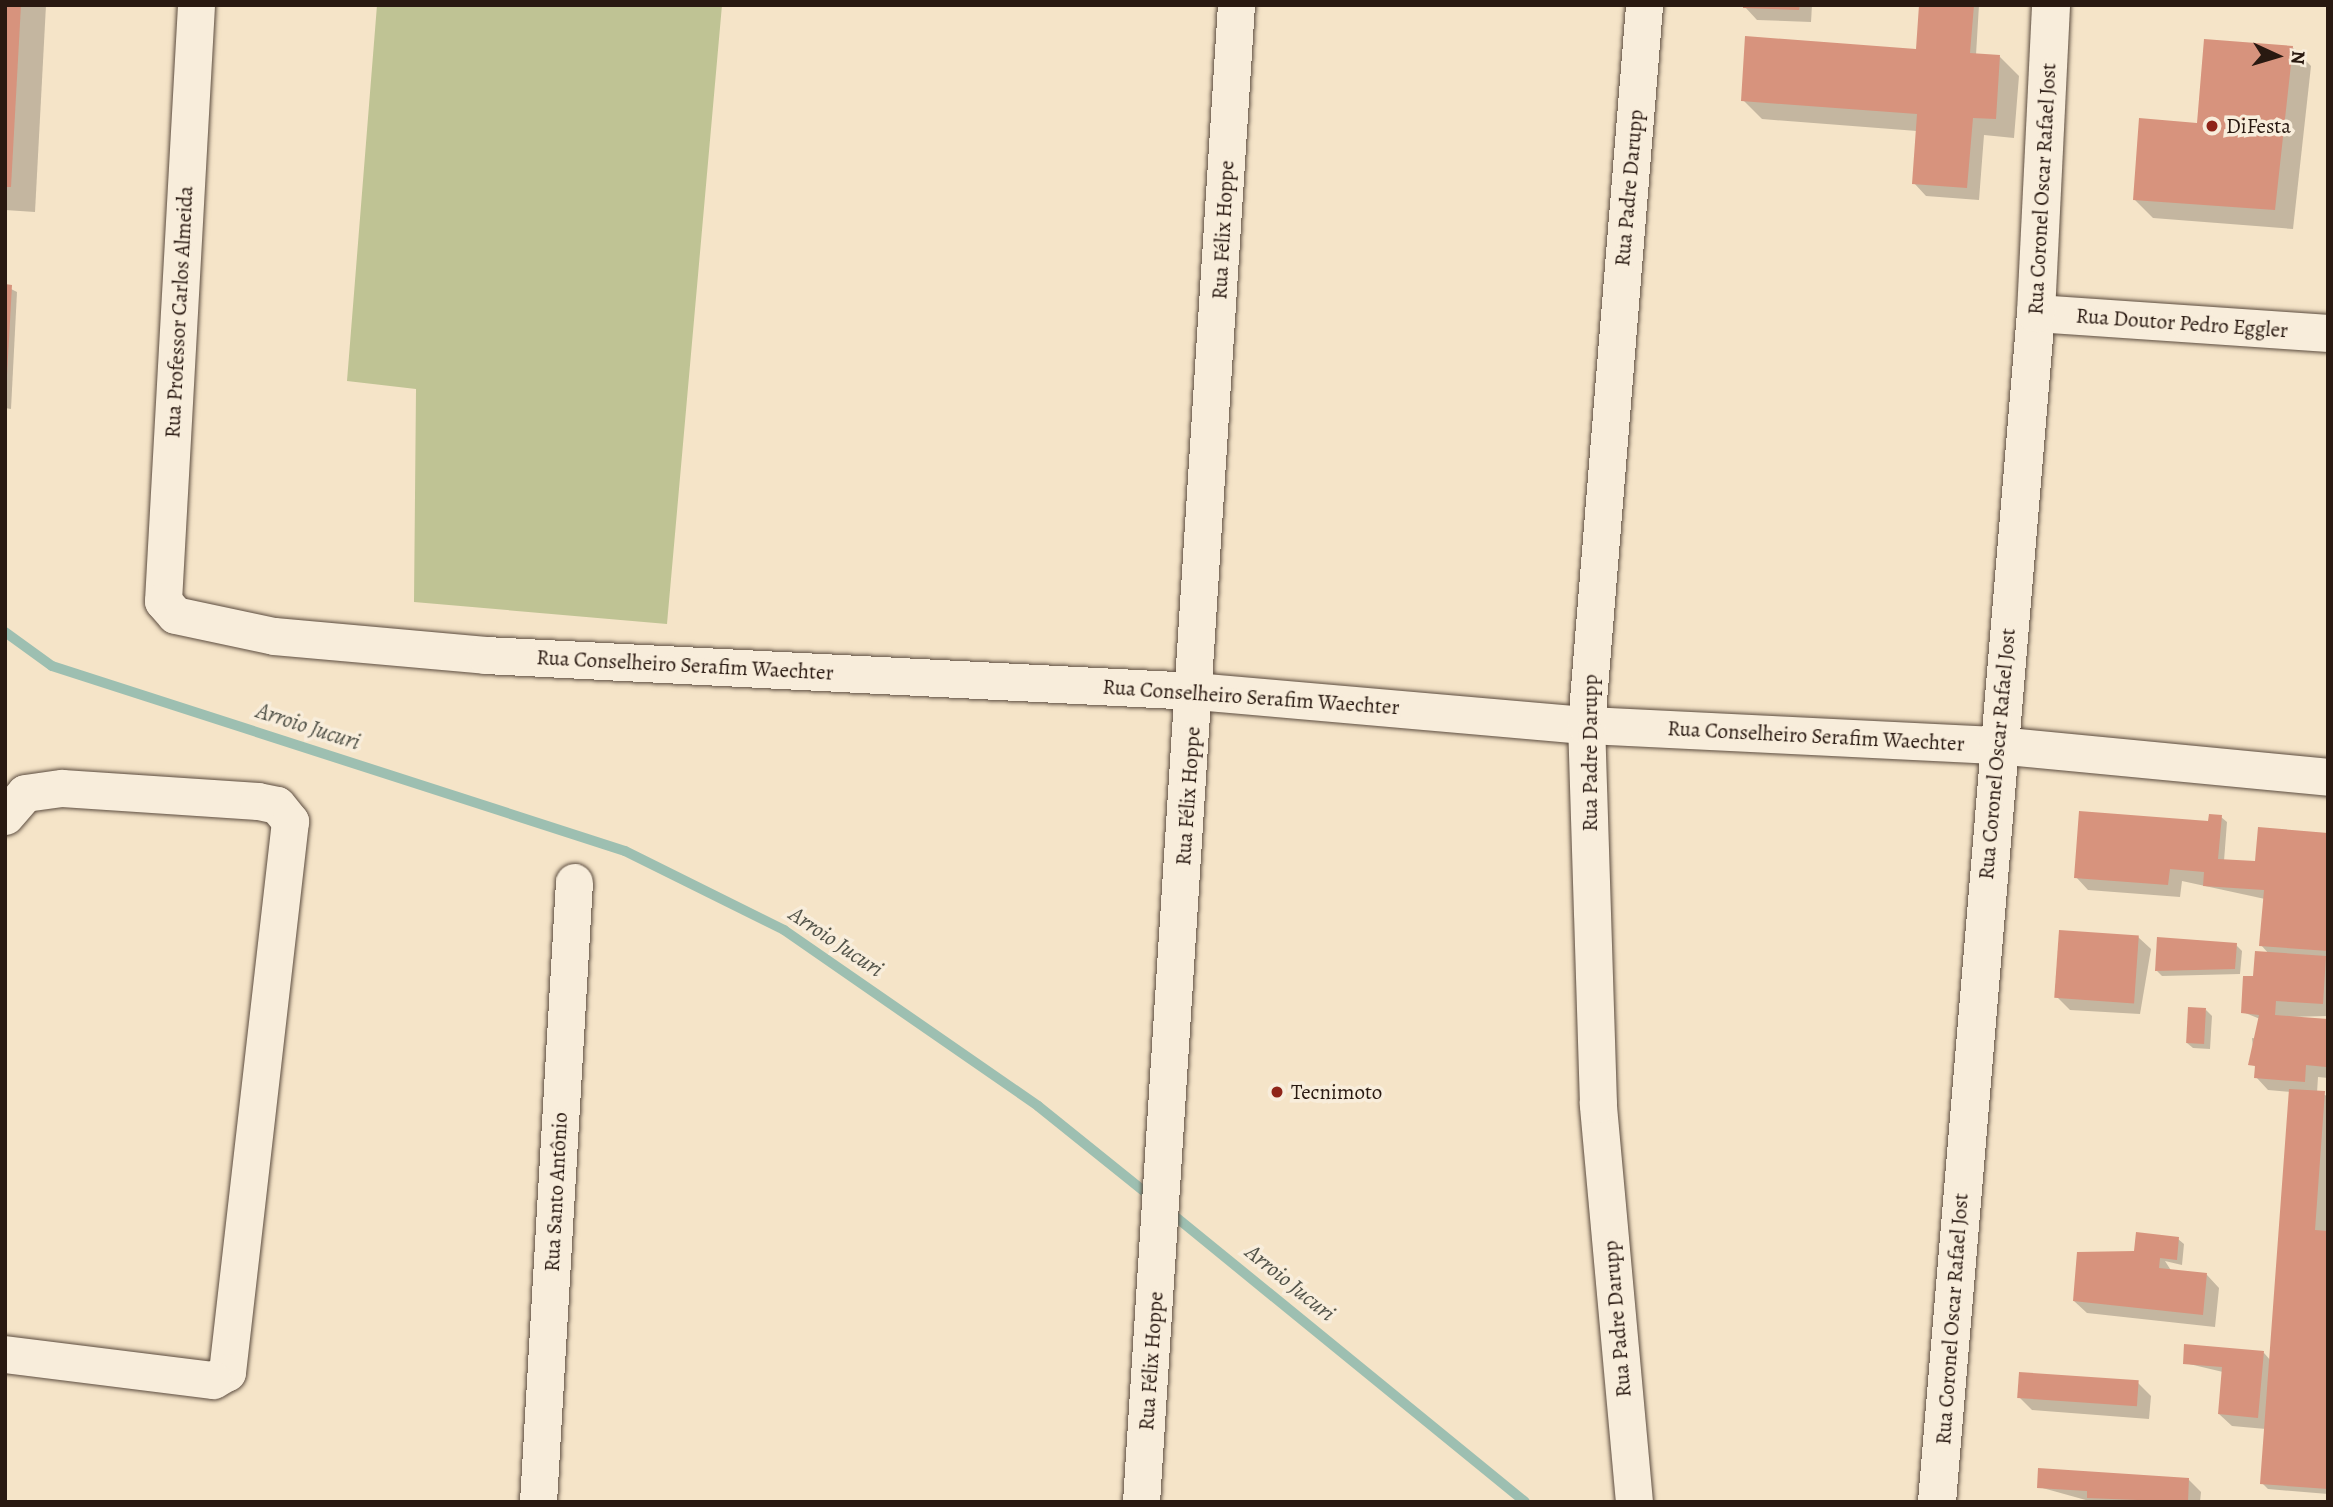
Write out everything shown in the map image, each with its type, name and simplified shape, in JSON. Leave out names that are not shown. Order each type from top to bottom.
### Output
[{"type":"main road","name":"Rua Coronel Oscar Rafael Jost","points":[[1937,1502],[1997,745],[2036,313],[2051,5]]},
{"type":"main road","points":[[2050,63],[2066,5]]},
{"type":"street","name":"Rua Professor Carlos Almeida","points":[[175,615],[163,600],[196,5]]},
{"type":"street","name":"Rua Félix Hoppe","points":[[1140,1502],[1166,1153],[1236,5]]},
{"type":"street","name":"Rua Padre Darupp","points":[[1634,1502],[1598,1104],[1586,725],[1644,5]]},
{"type":"street","name":"Rua Doutor Pedro Eggler","points":[[2036,313],[2328,333]]},
{"type":"street","name":"Rua Conselheiro Serafim Waechter","points":[[175,615],[274,636],[485,655],[1195,691],[1586,725],[1997,745],[2328,777]]},
{"type":"street","points":[[5,816],[25,793],[62,788],[258,801],[277,805],[290,821],[227,1372],[214,1380],[5,1354]]},
{"type":"street","name":"Rua Santo Antônio","points":[[538,1502],[574,882]]},
{"type":"green space","points":[[377,5],[722,5],[667,624],[414,602],[416,389],[347,381]]},
{"type":"building","points":[[5,5],[21,5],[11,187],[5,187]]},
{"type":"building","points":[[1743,5],[1800,5],[1799,10],[1743,8]]},
{"type":"building","points":[[1919,5],[1974,5],[1970,53],[2000,55],[1996,119],[1973,118],[1967,188],[1912,184],[1917,114],[1741,101],[1745,36],[1916,49]]},
{"type":"building","name":"DiFesta","points":[[2204,39],[2293,46],[2275,210],[2133,200],[2139,118],[2197,123]]},
{"type":"building","points":[[5,284],[12,285],[7,375],[5,375]]},
{"type":"building","points":[[2079,811],[2208,821],[2209,814],[2222,815],[2218,859],[2255,861],[2258,827],[2328,833],[2328,951],[2259,946],[2264,890],[2203,886],[2204,872],[2170,869],[2168,885],[2074,878]]},
{"type":"building","points":[[2059,930],[2139,936],[2134,1003],[2054,998]]},
{"type":"building","points":[[2157,937],[2237,943],[2235,969],[2155,971]]},
{"type":"building","points":[[2255,951],[2326,956],[2323,1004],[2276,1001],[2275,1015],[2328,1019],[2326,1067],[2306,1065],[2305,1082],[2254,1078],[2255,1066],[2248,1065],[2259,1015],[2241,1013],[2243,976],[2253,976]]},
{"type":"building","points":[[2188,1007],[2206,1008],[2204,1044],[2186,1043]]},
{"type":"building","points":[[2289,1089],[2325,1091],[2315,1230],[2328,1231],[2328,1489],[2260,1484]]},
{"type":"building","points":[[2136,1232],[2179,1237],[2177,1260],[2160,1258],[2159,1268],[2207,1273],[2203,1315],[2073,1301],[2077,1252],[2134,1251]]},
{"type":"building","points":[[2184,1344],[2264,1351],[2258,1418],[2218,1414],[2222,1367],[2183,1364]]},
{"type":"building","points":[[2019,1372],[2139,1380],[2137,1406],[2017,1398]]},
{"type":"building","points":[[2038,1468],[2189,1478],[2188,1502],[2087,1498],[2087,1491],[2037,1488]]},
{"type":"waterway","name":"Arroio Jucuri","points":[[5,632],[52,666],[625,851],[784,930],[1038,1106],[1151,1197]]},
{"type":"waterway","name":"Arroio Jucuri","points":[[1166,1209],[1525,1502]]},
{"type":"place","name":"DiFesta","points":[[2212,126]]},
{"type":"place","name":"Tecnimoto","points":[[1277,1092]]}]
